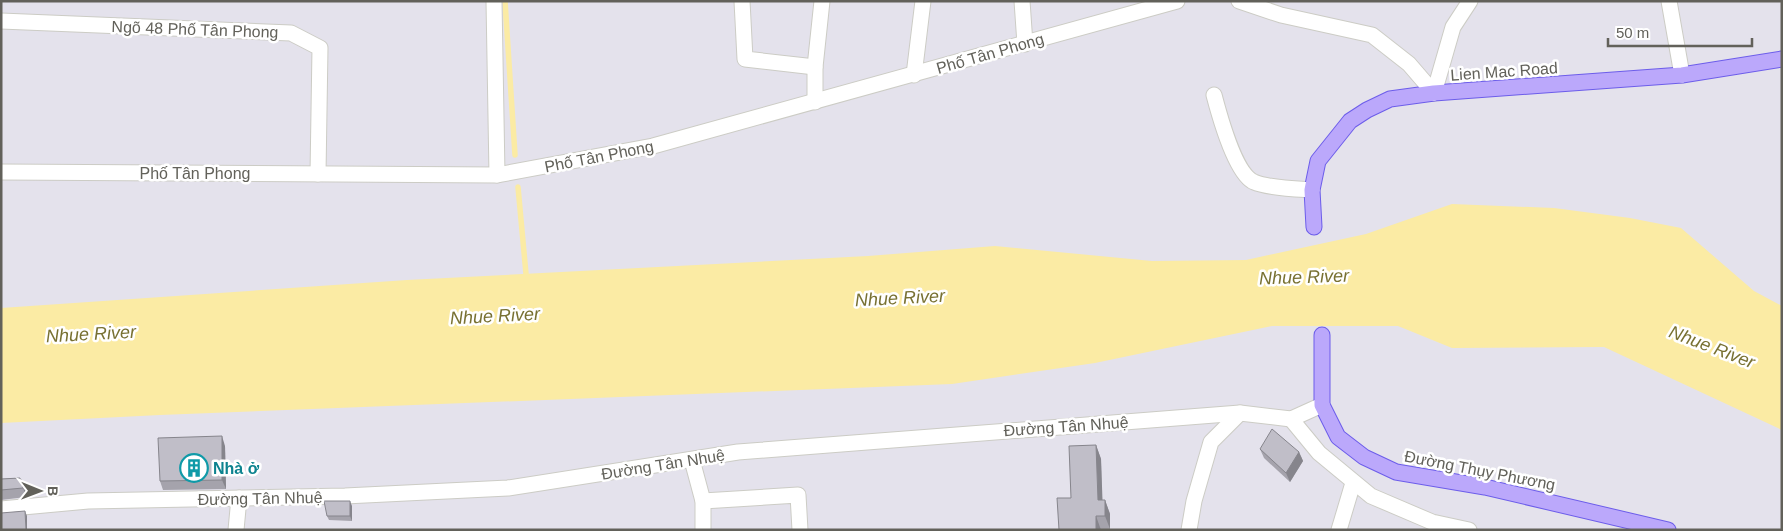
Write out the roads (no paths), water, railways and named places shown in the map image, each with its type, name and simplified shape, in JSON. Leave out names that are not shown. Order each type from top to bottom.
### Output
[{"type":"main road","name":"Lien Mac Road","points":[[1314,227],[1312,190],[1318,161],[1350,121],[1390,99],[1434,93],[1682,76],[1782,59]]},
{"type":"main road","name":"Đường Thụy Phương","points":[[1322,335],[1322,405],[1338,437],[1364,457],[1396,472],[1485,487],[1668,530]]},
{"type":"street","points":[[494,1],[497,175]]},
{"type":"street","points":[[742,1],[745,59],[815,67]]},
{"type":"street","points":[[815,102],[815,67],[822,1]]},
{"type":"street","points":[[914,75],[923,1]]},
{"type":"street","points":[[1022,1],[1025,44]]},
{"type":"street","name":"Phố Tân Phong","points":[[1,172],[497,175],[653,146],[1177,1]]},
{"type":"street","points":[[1240,1],[1282,8],[1372,35],[1409,64],[1434,93]]},
{"type":"street","points":[[1434,93],[1453,27],[1470,1]]},
{"type":"street","points":[[1669,1],[1682,76]]},
{"type":"street","name":"Ngõ 48 Phố Tân Phong","points":[[1,21],[291,33],[320,48],[318,174]]},
{"type":"street","points":[[1214,95],[1224,130],[1239,165],[1246,176],[1258,184],[1312,190]]},
{"type":"street","points":[[1322,405],[1291,419],[1319,453],[1353,482],[1371,496],[1432,522],[1469,530]]},
{"type":"street","points":[[1189,530],[1194,501],[1211,442],[1240,412]]},
{"type":"street","name":"Đường Tân Nhuệ","points":[[1,509],[88,501],[345,496],[508,488],[747,451],[1240,412],[1291,419]]},
{"type":"street","points":[[692,460],[703,501],[703,530]]},
{"type":"street","points":[[1338,530],[1353,482]]},
{"type":"street","points":[[703,501],[798,495],[800,530]]},
{"type":"street","points":[[236,530],[239,498]]},
{"type":"water","name":"Nhue River","points":[[1452,204],[1554,208],[1630,218],[1681,228],[1754,291],[1782,306],[1782,430],[1604,347],[1452,348],[1398,326],[1272,326],[1095,363],[952,384],[1,423],[1,308],[407,280],[868,256],[995,246],[1152,261],[1246,260],[1366,234]]},
{"type":"waterway","points":[[505,1],[515,155]]},
{"type":"waterway","points":[[518,187],[526,274]]},
{"type":"place","name":"Nhà ở","points":[[194,468]]}]
